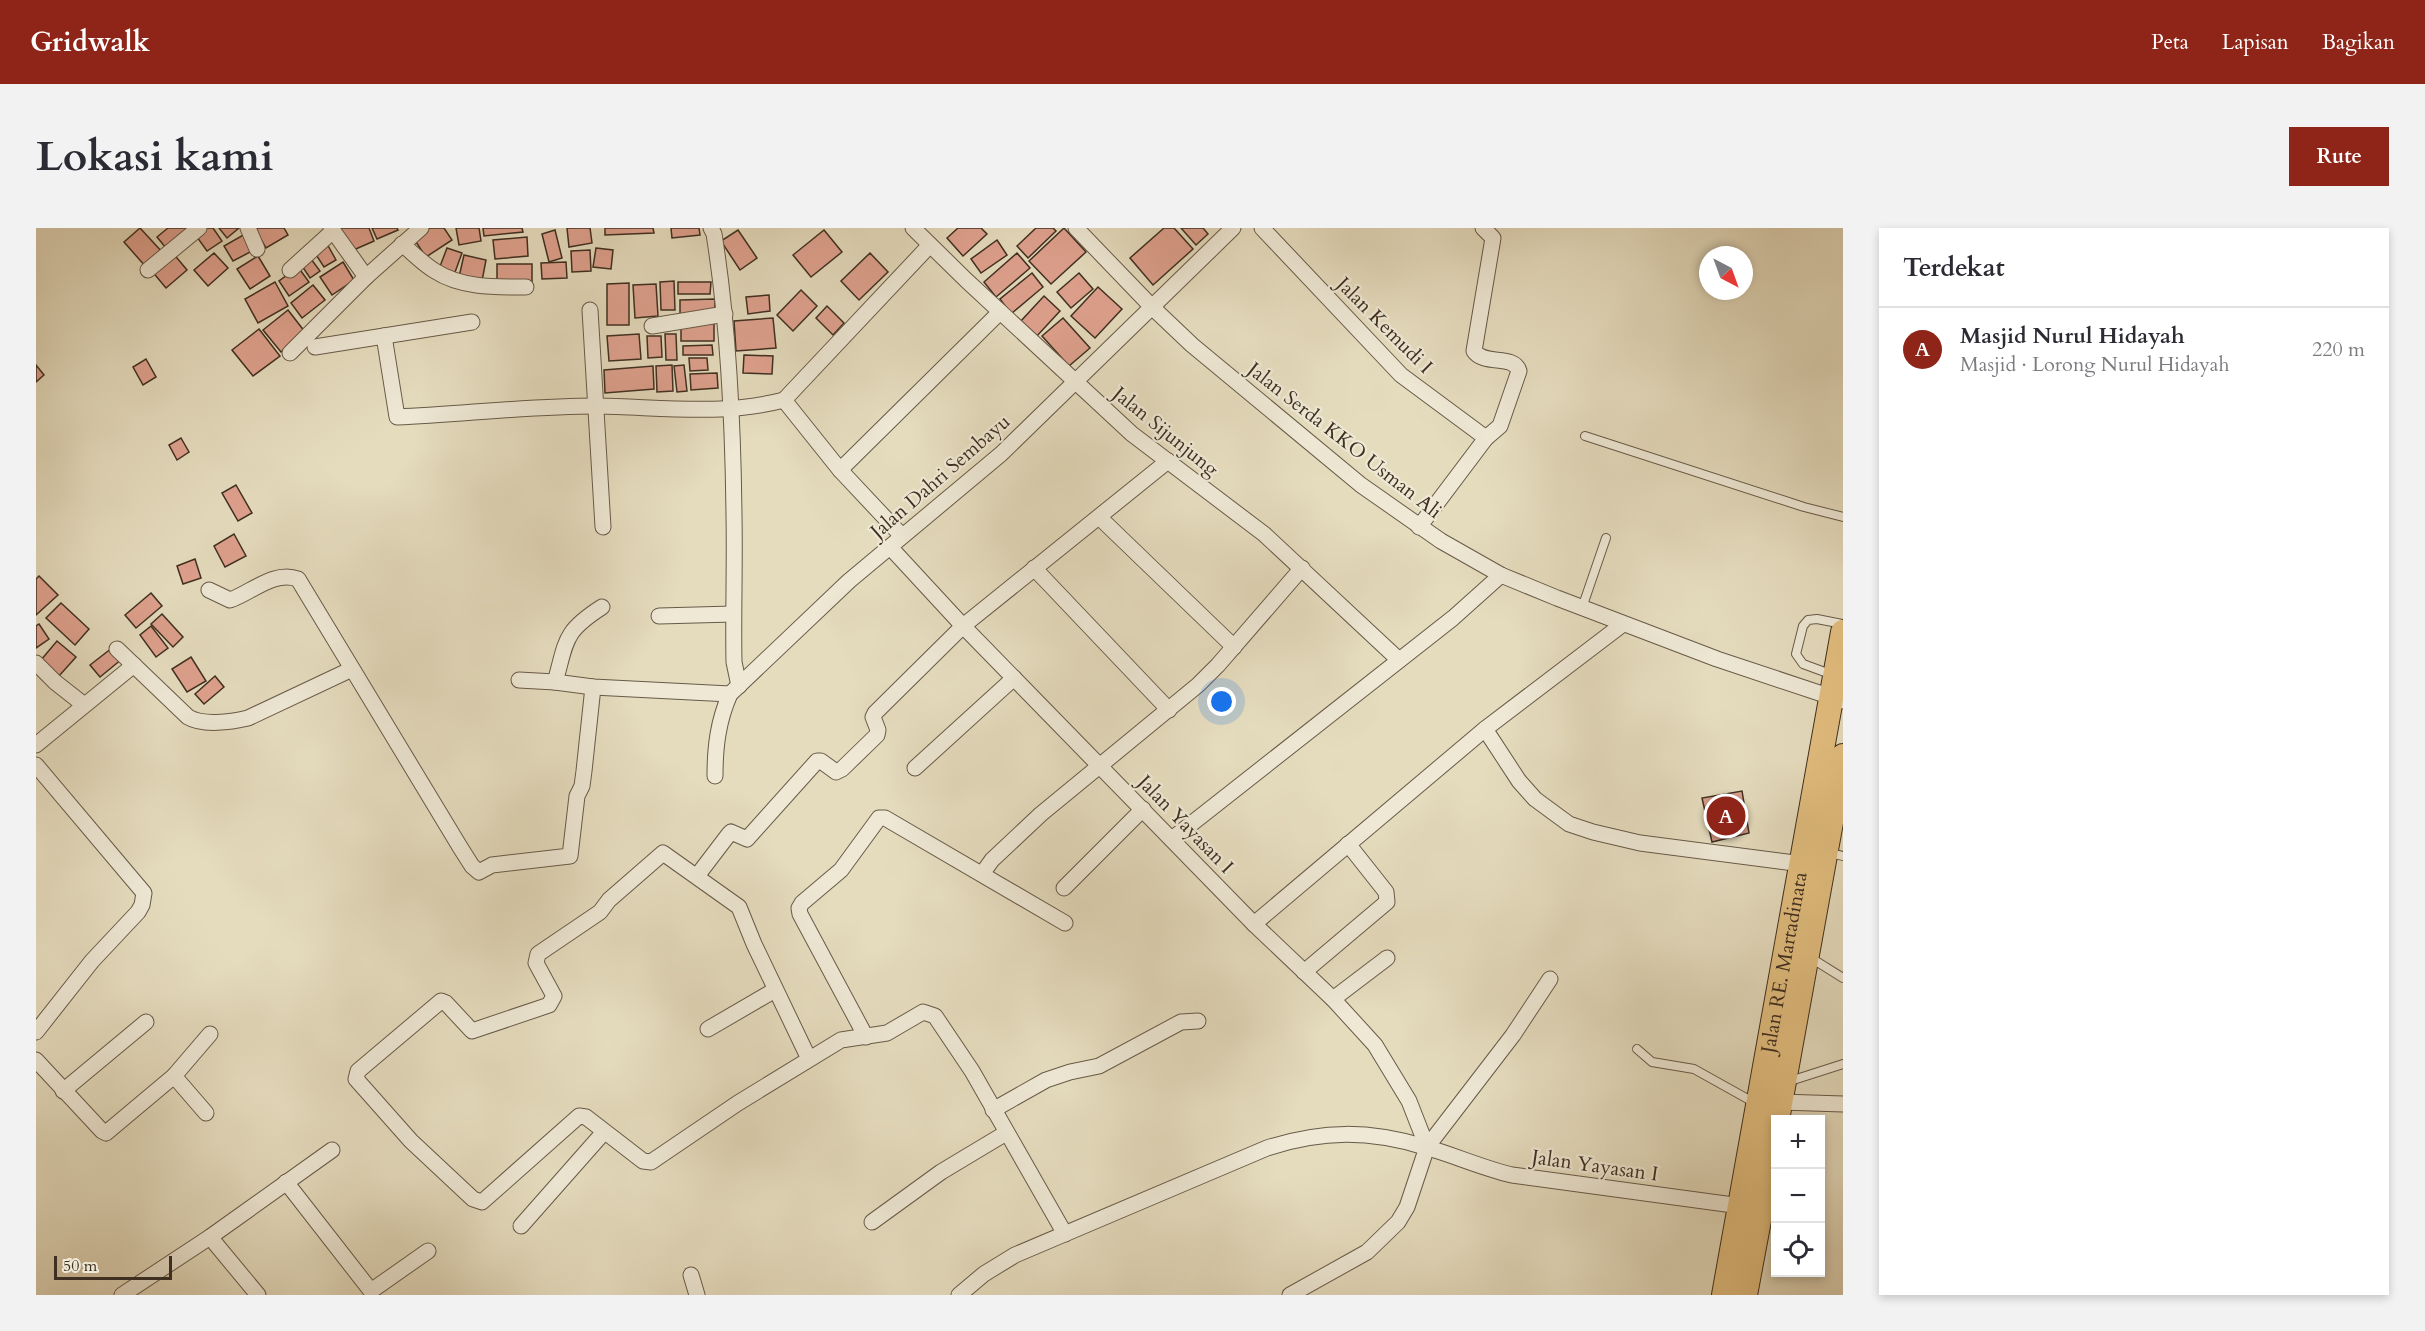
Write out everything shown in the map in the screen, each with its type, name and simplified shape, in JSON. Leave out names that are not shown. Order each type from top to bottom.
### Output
[{"type":"highway","name":"Jalan RE. Martadinata","points":[[1724,1295],[1751,1207],[1775,1102],[1802,864],[1836,691],[1843,632]]},
{"type":"highway","points":[[1775,1102],[1807,955],[1834,854],[1843,756]]},
{"type":"highway","points":[[1745,1295],[1751,1207],[1771,1145]]},
{"type":"street","points":[[148,270],[199,228]]},
{"type":"street","points":[[248,228],[257,249]]},
{"type":"street","points":[[290,353],[366,277],[421,228]]},
{"type":"street","name":"Jalan Sijunjung","points":[[913,228],[1137,439],[1264,534],[1399,660]]},
{"type":"street","name":"Jalan Serda KKO Usman Ali","points":[[1076,228],[1192,345],[1361,485],[1419,527],[1502,575],[1582,608],[1717,659],[1836,691]]},
{"type":"street","name":"Jalan Dahri Sembayu","points":[[715,776],[717,736],[723,711],[735,690],[849,581],[1001,454],[1233,228]]},
{"type":"street","name":"Jalan Kemudi I","points":[[1262,228],[1395,369],[1413,385],[1486,438]]},
{"type":"street","points":[[1419,527],[1486,438],[1500,426],[1520,371],[1514,363],[1482,358],[1474,351],[1493,238],[1483,228]]},
{"type":"street","points":[[290,270],[332,230],[366,277]]},
{"type":"street","points":[[519,680],[593,687],[735,690],[731,410],[725,314],[716,230]]},
{"type":"street","points":[[402,244],[432,270],[452,280],[495,287],[526,287]]},
{"type":"street","points":[[384,336],[397,417],[498,409],[597,406],[731,410],[784,400],[930,245]]},
{"type":"street","points":[[590,310],[603,527]]},
{"type":"street","points":[[840,470],[1000,312]]},
{"type":"street","points":[[652,326],[725,314]]},
{"type":"street","points":[[315,347],[472,322]]},
{"type":"street","points":[[784,400],[840,470],[902,537]]},
{"type":"street","points":[[697,876],[731,832],[747,838],[817,761],[821,761],[836,772],[842,769],[877,735],[878,730],[873,717],[875,712],[963,627],[1168,461]]},
{"type":"street","points":[[1099,518],[1234,647]]},
{"type":"street","name":"Jalan Yayasan I","points":[[890,547],[963,627],[1254,924],[1333,999],[1385,1060],[1410,1101],[1426,1147],[1486,1169],[1512,1175],[1751,1207]]},
{"type":"street","points":[[1034,568],[1169,710]]},
{"type":"street","points":[[982,874],[1012,840],[1099,765],[1198,685],[1302,568]]},
{"type":"street","points":[[1172,839],[1453,618],[1502,575]]},
{"type":"street","points":[[209,590],[230,600],[248,594],[260,584],[272,580],[298,579],[475,869],[570,856],[577,796],[582,786],[593,687]]},
{"type":"street","points":[[555,682],[571,632],[579,621],[602,607]]},
{"type":"street","points":[[659,616],[733,614]]},
{"type":"street","points":[[1254,924],[1485,729],[1623,624]]},
{"type":"street","points":[[117,649],[188,717],[196,721],[231,721],[248,718],[351,669]]},
{"type":"street","points":[[36,663],[55,682],[84,704]]},
{"type":"street","points":[[36,745],[134,665]]},
{"type":"street","points":[[915,768],[1014,678]]},
{"type":"street","points":[[1485,729],[1519,781],[1535,800],[1569,824],[1640,843],[1802,864]]},
{"type":"street","points":[[36,765],[144,893],[138,912],[92,961],[36,1032]]},
{"type":"street","points":[[1064,888],[1143,809]]},
{"type":"street","points":[[867,1037],[800,914],[800,905],[841,870],[874,824],[882,817],[1065,923]]},
{"type":"street","points":[[1304,972],[1387,902],[1386,892],[1348,844]]},
{"type":"street","points":[[809,1059],[754,944],[739,907],[665,854],[658,856],[609,900],[600,912],[538,954],[536,963],[554,996],[549,1005],[472,1031],[446,1003],[441,1001],[358,1071],[356,1076],[357,1081],[411,1141],[478,1202],[485,1199],[576,1118],[583,1116],[643,1161],[651,1162],[738,1103],[847,1038],[867,1037],[892,1031],[923,1012],[931,1013],[972,1071],[1065,1234]]},
{"type":"street","points":[[1333,999],[1386,958]]},
{"type":"street","points":[[1290,1295],[1367,1252],[1398,1222],[1407,1207],[1426,1147],[1513,1035],[1550,979]]},
{"type":"street","points":[[708,1029],[776,990]]},
{"type":"street","points":[[63,1091],[146,1022]]},
{"type":"street","points":[[993,1110],[1046,1080],[1098,1066],[1178,1024],[1198,1022]]},
{"type":"street","points":[[36,1060],[99,1129],[106,1133],[174,1076],[210,1034]]},
{"type":"street","points":[[174,1076],[207,1113]]},
{"type":"street","points":[[1775,1102],[1843,1104]]},
{"type":"street","points":[[521,1226],[604,1132]]},
{"type":"street","points":[[959,1295],[984,1274],[1015,1255],[1267,1148],[1294,1140],[1355,1133],[1375,1135],[1426,1147]]},
{"type":"street","points":[[872,1222],[941,1172],[1006,1134]]},
{"type":"street","points":[[122,1295],[140,1290],[332,1150]]},
{"type":"street","points":[[286,1182],[369,1293],[428,1251]]},
{"type":"street","points":[[210,1237],[258,1295]]},
{"type":"street","points":[[692,1275],[697,1295]]},
{"type":"lane","points":[[1585,436],[1804,507],[1843,517]]},
{"type":"lane","points":[[1582,608],[1606,538]]},
{"type":"lane","points":[[1836,691],[1803,664],[1796,654],[1803,626],[1808,620],[1817,619],[1843,624]]},
{"type":"lane","points":[[1807,955],[1843,978]]},
{"type":"lane","points":[[1636,1049],[1652,1062],[1694,1069],[1775,1102],[1843,1064]]},
{"type":"building","points":[[140,228],[163,253],[146,267],[124,242]]},
{"type":"building","points":[[168,228],[189,228],[166,248],[157,237]]},
{"type":"building","points":[[201,228],[213,228],[222,241],[207,251],[194,233]]},
{"type":"building","points":[[219,228],[239,228],[227,238]]},
{"type":"building","points":[[254,228],[284,228],[288,235],[266,248]]},
{"type":"building","points":[[339,228],[369,228],[374,241],[349,252]]},
{"type":"building","points":[[372,228],[397,228],[398,230],[377,239]]},
{"type":"building","points":[[430,228],[444,228],[452,240],[426,257],[414,239]]},
{"type":"building","points":[[456,228],[479,228],[481,241],[459,245]]},
{"type":"building","points":[[483,228],[522,228],[523,232],[484,236]]},
{"type":"building","points":[[567,228],[590,228],[592,243],[569,247]]},
{"type":"building","points":[[605,228],[653,228],[654,233],[605,235]]},
{"type":"building","points":[[671,228],[699,228],[700,235],[672,238]]},
{"type":"building","points":[[958,228],[981,228],[987,234],[963,256],[947,238]]},
{"type":"building","points":[[1036,228],[1053,228],[1056,231],[1028,258],[1017,246]]},
{"type":"building","points":[[1064,228],[1086,252],[1051,284],[1029,261]]},
{"type":"building","points":[[1164,228],[1174,228],[1193,249],[1153,285],[1130,258]]},
{"type":"building","points":[[1181,228],[1203,228],[1208,234],[1196,245]]},
{"type":"building","points":[[555,230],[562,258],[549,262],[542,234]]},
{"type":"building","points":[[738,230],[757,258],[740,270],[721,241]]},
{"type":"building","points":[[824,230],[842,252],[811,277],[793,255]]},
{"type":"building","points":[[245,234],[254,250],[233,261],[224,246]]},
{"type":"building","points":[[527,237],[528,256],[495,259],[493,240]]},
{"type":"building","points":[[997,240],[1007,255],[981,273],[971,259]]},
{"type":"building","points":[[326,242],[336,260],[324,267],[313,250]]},
{"type":"building","points":[[447,248],[462,253],[454,275],[439,269]]},
{"type":"building","points":[[596,248],[613,250],[611,269],[593,267]]},
{"type":"building","points":[[590,250],[591,271],[572,272],[571,251]]},
{"type":"building","points":[[172,252],[187,270],[166,288],[151,270]]},
{"type":"building","points":[[214,253],[228,268],[208,286],[194,270]]},
{"type":"building","points":[[870,253],[888,272],[859,300],[841,281]]},
{"type":"building","points":[[1017,253],[1030,268],[996,297],[984,282]]},
{"type":"building","points":[[464,255],[486,260],[482,281],[459,277]]},
{"type":"building","points":[[258,256],[270,276],[250,289],[237,269]]},
{"type":"building","points":[[311,259],[320,271],[310,278],[302,266]]},
{"type":"building","points":[[343,262],[354,280],[332,295],[320,277]]},
{"type":"building","points":[[566,262],[567,278],[542,279],[541,263]]},
{"type":"building","points":[[497,264],[532,264],[532,283],[497,283]]},
{"type":"building","points":[[298,267],[309,282],[289,296],[279,281]]},
{"type":"building","points":[[1032,273],[1043,287],[1011,314],[1000,299]]},
{"type":"building","points":[[1079,273],[1093,289],[1071,308],[1057,292]]},
{"type":"building","points":[[674,281],[675,310],[661,310],[660,282]]},
{"type":"building","points":[[275,282],[288,306],[258,323],[245,299]]},
{"type":"building","points":[[678,282],[711,282],[710,294],[678,294]]},
{"type":"building","points":[[629,283],[629,325],[607,325],[607,284]]},
{"type":"building","points":[[656,284],[658,316],[635,318],[633,285]]},
{"type":"building","points":[[313,285],[325,300],[302,318],[291,303]]},
{"type":"building","points":[[1098,287],[1122,309],[1095,338],[1071,316]]},
{"type":"building","points":[[801,290],[817,306],[793,331],[777,315]]},
{"type":"building","points":[[769,295],[770,311],[748,314],[746,297]]},
{"type":"building","points":[[1044,296],[1060,311],[1036,337],[1020,322]]},
{"type":"building","points":[[715,299],[715,313],[680,314],[680,300]]},
{"type":"building","points":[[827,306],[844,323],[833,335],[816,318]]},
{"type":"building","points":[[288,310],[305,332],[281,352],[263,330]]},
{"type":"building","points":[[773,318],[776,348],[736,351],[734,321]]},
{"type":"building","points":[[1063,318],[1090,348],[1069,366],[1042,336]]},
{"type":"building","points":[[714,323],[714,341],[681,341],[681,324]]},
{"type":"building","points":[[259,329],[280,356],[253,376],[232,350]]},
{"type":"building","points":[[639,334],[641,359],[609,361],[607,336]]},
{"type":"building","points":[[665,334],[676,334],[677,360],[666,360]]},
{"type":"building","points":[[647,336],[661,336],[662,357],[648,358]]},
{"type":"building","points":[[712,345],[713,355],[683,355],[683,346]]},
{"type":"building","points":[[744,355],[773,356],[772,374],[743,373]]},
{"type":"building","points":[[689,358],[707,358],[708,370],[690,371]]},
{"type":"building","points":[[146,359],[156,377],[143,385],[133,367]]},
{"type":"building","points":[[36,365],[44,375],[36,382]]},
{"type":"building","points":[[672,365],[673,391],[657,392],[656,366]]},
{"type":"building","points":[[684,365],[687,391],[677,392],[674,366]]},
{"type":"building","points":[[653,366],[654,389],[605,393],[604,370]]},
{"type":"building","points":[[717,373],[718,388],[691,390],[690,374]]},
{"type":"building","points":[[181,438],[189,452],[177,460],[169,445]]},
{"type":"building","points":[[236,485],[252,513],[238,521],[222,493]]},
{"type":"building","points":[[234,534],[246,556],[225,567],[214,546]]},
{"type":"building","points":[[195,559],[201,578],[183,584],[177,566]]},
{"type":"building","points":[[39,576],[58,595],[36,615],[36,579]]},
{"type":"building","points":[[151,593],[162,606],[136,628],[125,615]]},
{"type":"building","points":[[61,603],[89,629],[75,645],[46,618]]},
{"type":"building","points":[[162,614],[183,637],[173,647],[151,624]]},
{"type":"building","points":[[39,624],[49,639],[36,648],[36,626]]},
{"type":"building","points":[[151,626],[168,648],[156,657],[140,635]]},
{"type":"building","points":[[57,641],[76,657],[59,676],[41,660]]},
{"type":"building","points":[[112,648],[122,659],[100,677],[90,665]]},
{"type":"building","points":[[191,657],[206,681],[187,692],[172,669]]},
{"type":"building","points":[[215,676],[224,687],[204,704],[195,694]]},
{"type":"building","points":[[1742,791],[1749,833],[1712,842],[1702,798]]},
{"type":"place","name":"Masjid Nurul Hidayah","points":[[1726,816]]}]
